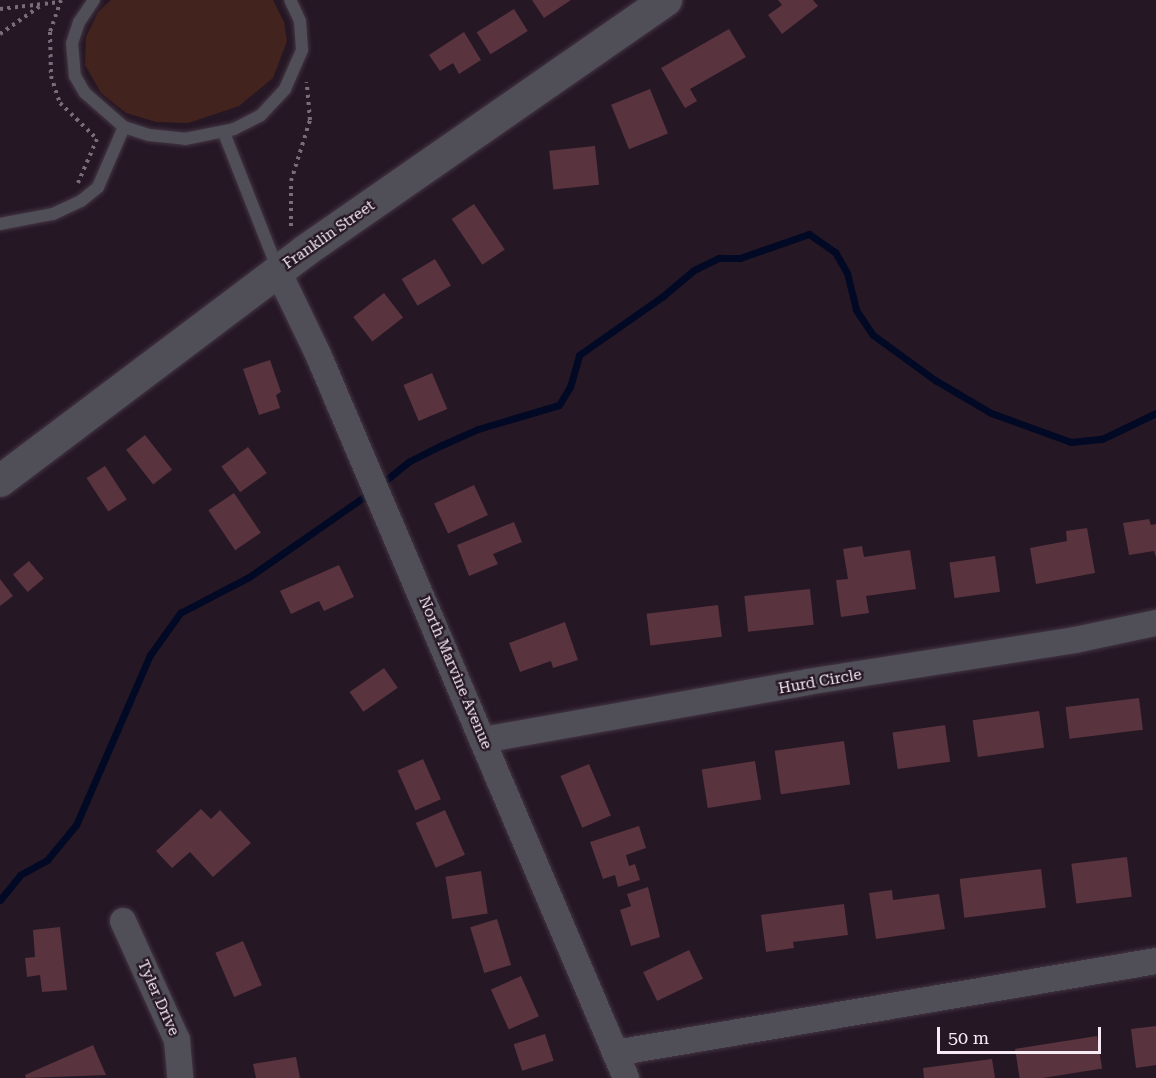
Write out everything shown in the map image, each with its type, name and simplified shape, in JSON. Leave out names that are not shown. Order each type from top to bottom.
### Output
[{"type":"street","name":"Franklin Street","points":[[0,481],[278,271],[666,0]]},
{"type":"street","name":"North Marvine Avenue","points":[[278,271],[323,365],[626,1078]]},
{"type":"street","name":"Hurd Circle","points":[[483,740],[807,682],[1075,640],[1156,623]]},
{"type":"street","name":"Tyler Drive","points":[[123,921],[177,1040],[180,1078]]},
{"type":"street","points":[[615,1053],[1156,961]]},
{"type":"lane","points":[[94,0],[79,22],[72,43],[75,76],[95,104],[124,127],[170,138],[224,133],[261,115],[295,74],[302,38],[300,21],[290,0]]},
{"type":"lane","points":[[0,224],[53,214],[81,201],[98,187],[124,127]]},
{"type":"lane","points":[[224,133],[278,271]]},
{"type":"path","points":[[0,9],[60,1],[48,48],[51,76],[60,103],[97,139],[77,178],[81,201]]},
{"type":"path","points":[[0,34],[44,3]]},
{"type":"path","points":[[291,226],[291,181],[310,120],[307,82],[311,74]]},
{"type":"shaded area","points":[[111,0],[273,0],[284,22],[287,41],[273,78],[239,106],[188,123],[156,122],[126,113],[101,93],[85,65],[86,37],[98,12]]},
{"type":"building","points":[[532,0],[571,0],[544,18]]},
{"type":"building","points":[[778,0],[813,0],[818,6],[782,34],[768,15],[782,5]]},
{"type":"building","points":[[514,9],[528,31],[490,54],[477,32]]},
{"type":"building","points":[[729,29],[746,57],[690,89],[697,101],[685,108],[661,68]]},
{"type":"building","points":[[464,32],[481,60],[459,74],[453,63],[440,71],[429,55]]},
{"type":"building","points":[[650,89],[668,134],[629,149],[611,105]]},
{"type":"building","points":[[595,146],[599,185],[553,190],[549,151]]},
{"type":"building","points":[[474,204],[505,250],[482,265],[452,219]]},
{"type":"building","points":[[435,259],[451,286],[418,306],[402,279]]},
{"type":"building","points":[[384,293],[403,317],[372,341],[353,317]]},
{"type":"building","points":[[270,360],[281,392],[276,395],[280,408],[259,415],[243,369]]},
{"type":"building","points":[[432,373],[447,409],[419,421],[403,385]]},
{"type":"building","points":[[145,435],[172,470],[153,484],[126,450]]},
{"type":"building","points":[[248,447],[267,473],[240,492],[221,466]]},
{"type":"building","points":[[105,466],[127,500],[108,512],[87,478]]},
{"type":"building","points":[[474,485],[488,515],[448,534],[434,504]]},
{"type":"building","points":[[234,493],[261,533],[235,550],[208,510]]},
{"type":"building","points":[[1149,519],[1151,525],[1156,524],[1156,558],[1154,551],[1129,555],[1123,523]]},
{"type":"building","points":[[514,522],[522,542],[493,554],[498,564],[469,576],[457,545]]},
{"type":"building","points":[[1087,528],[1095,573],[1036,584],[1030,548],[1067,541],[1066,531]]},
{"type":"building","points":[[862,546],[864,557],[910,550],[916,589],[866,596],[869,613],[841,617],[836,580],[848,579],[843,549]]},
{"type":"building","points":[[995,556],[1000,592],[954,598],[949,562]]},
{"type":"building","points":[[29,561],[44,579],[28,592],[13,574]]},
{"type":"building","points":[[339,565],[354,597],[324,611],[319,601],[291,614],[280,591]]},
{"type":"building","points":[[0,579],[13,596],[0,606]]},
{"type":"building","points":[[810,589],[814,625],[748,632],[744,596]]},
{"type":"building","points":[[718,605],[722,637],[650,646],[647,614]]},
{"type":"building","points":[[565,622],[578,660],[553,668],[551,661],[520,672],[509,643]]},
{"type":"building","points":[[384,668],[398,688],[363,712],[350,692]]},
{"type":"building","points":[[1139,698],[1143,730],[1069,739],[1066,707]]},
{"type":"building","points":[[1039,711],[1044,748],[978,757],[973,720]]},
{"type":"building","points":[[945,725],[950,762],[898,769],[893,732]]},
{"type":"building","points":[[844,741],[850,785],[781,794],[775,751]]},
{"type":"building","points":[[423,759],[441,799],[415,811],[397,770]]},
{"type":"building","points":[[755,761],[761,800],[708,808],[702,769]]},
{"type":"building","points":[[589,764],[611,816],[582,828],[560,776]]},
{"type":"building","points":[[201,809],[211,819],[220,810],[251,843],[213,877],[190,852],[172,868],[156,851]]},
{"type":"building","points":[[445,810],[465,855],[436,868],[416,823]]},
{"type":"building","points":[[639,826],[646,848],[626,855],[629,866],[635,864],[640,880],[618,887],[615,875],[603,879],[590,842]]},
{"type":"building","points":[[1127,857],[1132,897],[1076,904],[1071,864]]},
{"type":"building","points":[[1041,869],[1046,908],[964,918],[960,879]]},
{"type":"building","points":[[481,871],[488,913],[452,919],[445,877]]},
{"type":"building","points":[[648,887],[660,937],[631,946],[620,910],[631,906],[627,894]]},
{"type":"building","points":[[892,890],[893,900],[939,894],[945,929],[876,939],[869,893]]},
{"type":"building","points":[[844,904],[848,935],[793,942],[794,948],[766,952],[761,915]]},
{"type":"building","points":[[497,919],[511,965],[484,973],[470,927]]},
{"type":"building","points":[[60,927],[67,990],[42,992],[40,975],[27,977],[25,958],[35,957],[33,930]]},
{"type":"building","points":[[243,941],[262,985],[234,997],[215,953]]},
{"type":"building","points":[[689,950],[703,979],[657,1001],[643,972]]},
{"type":"building","points":[[521,976],[539,1016],[509,1030],[491,989]]},
{"type":"building","points":[[1156,1026],[1156,1065],[1136,1068],[1131,1029]]},
{"type":"building","points":[[545,1034],[554,1061],[522,1071],[514,1044]]},
{"type":"building","points":[[1097,1036],[1102,1069],[1043,1078],[1020,1078],[1015,1049]]},
{"type":"building","points":[[93,1045],[106,1075],[26,1078],[25,1075]]},
{"type":"building","points":[[296,1057],[300,1078],[256,1078],[253,1064]]},
{"type":"building","points":[[992,1059],[995,1078],[924,1078],[923,1068]]},
{"type":"waterway","points":[[380,485],[410,461],[442,445],[478,429],[559,405],[570,387],[579,355],[663,296],[694,270],[719,258],[740,258],[809,234],[835,252],[847,273],[856,310],[873,335],[935,380],[991,413],[1071,442],[1102,439],[1156,413]]},
{"type":"waterway","points":[[0,900],[20,875],[47,860],[76,825],[150,655],[180,613],[249,577],[371,492]]}]
